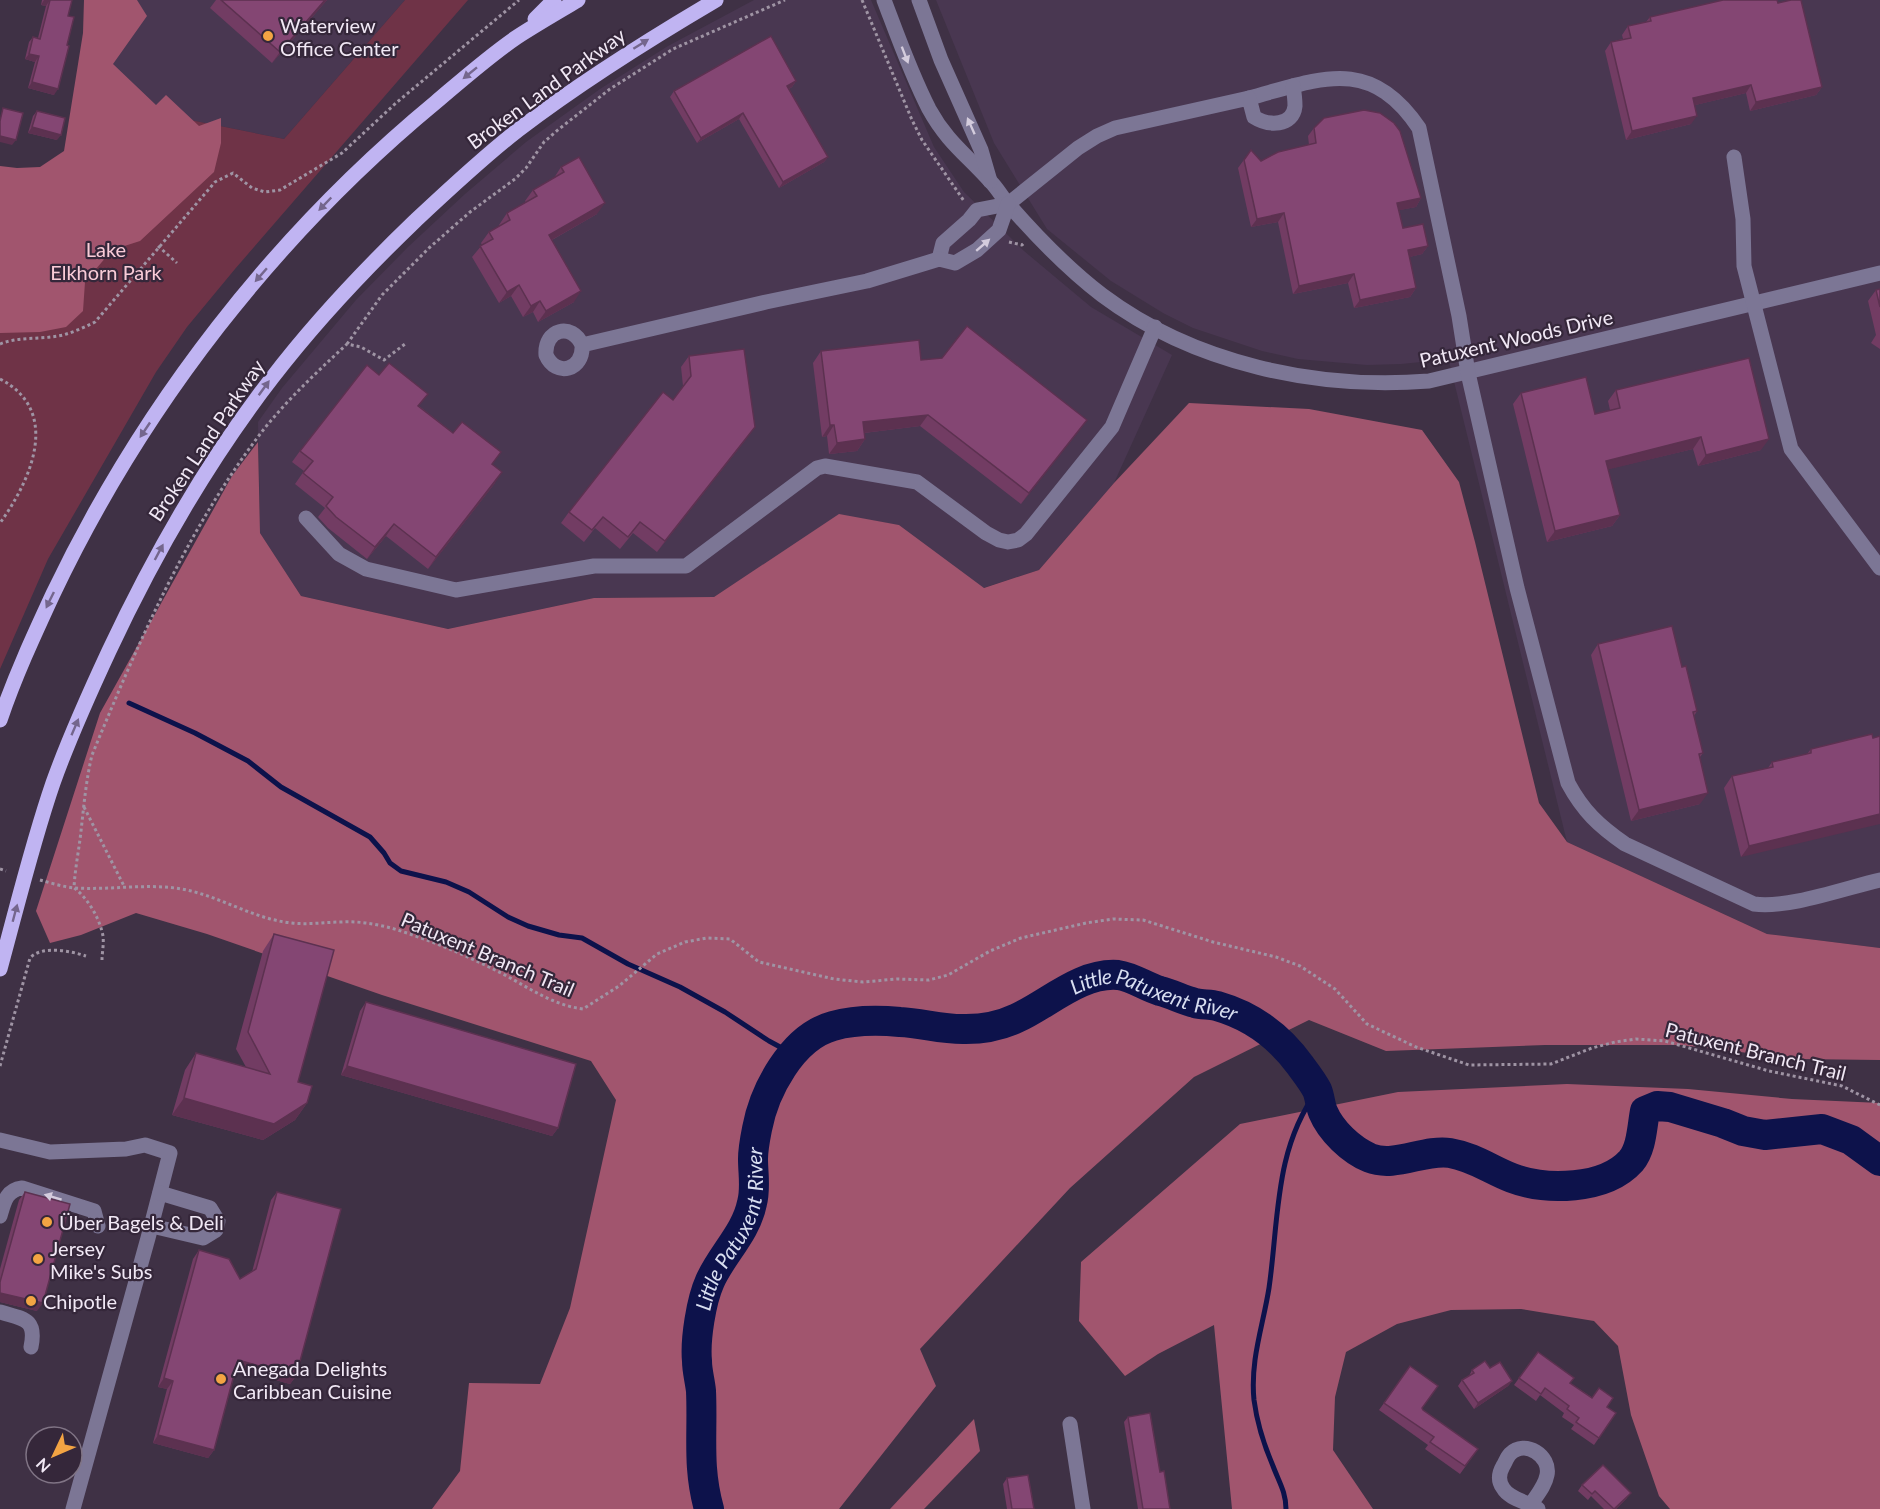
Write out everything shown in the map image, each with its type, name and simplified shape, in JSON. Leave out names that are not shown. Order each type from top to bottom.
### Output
[{"type":"main road","points":[[0,720],[9,692],[36,630],[67,564],[104,497],[141,436],[216,329],[299,231],[349,179],[410,123],[516,38],[554,0]]},
{"type":"main road","points":[[516,38],[578,0]]},
{"type":"main road","name":"Broken Land Parkway","points":[[0,969],[50,791],[102,665],[164,541],[205,474],[271,378],[347,289],[456,182],[517,131],[563,98],[641,44],[716,0]]},
{"type":"street","name":"Patuxent Woods Drive","points":[[884,0],[929,109],[948,139],[990,181],[1034,233],[1072,270],[1102,295],[1155,327],[1219,355],[1264,368],[1326,381],[1402,383],[1430,381],[1880,273]]},
{"type":"street","name":"Patuxent Woods Drive","points":[[920,0],[940,60],[981,150],[990,181]]},
{"type":"street","points":[[939,259],[943,243],[977,210],[1008,204],[1078,148],[1096,136],[1115,128],[1332,77],[1364,81],[1396,99],[1419,128],[1459,316],[1468,373],[1517,588],[1568,783],[1579,803],[1605,831],[1625,844],[1754,904],[1769,906],[1880,880]]},
{"type":"street","points":[[1249,98],[1254,117],[1268,124],[1280,123],[1287,120],[1294,110],[1293,86]]},
{"type":"street","points":[[1734,157],[1743,219],[1743,255],[1791,448],[1880,568]]},
{"type":"street","points":[[582,345],[867,281],[939,259],[955,262],[977,250],[999,230],[1008,204]]},
{"type":"street","points":[[306,518],[339,554],[366,569],[456,590],[594,566],[686,566],[817,468],[825,466],[917,482],[986,533],[1008,542],[1018,540],[1026,534],[1112,427],[1155,327]]},
{"type":"street","points":[[0,1140],[50,1152],[100,1151],[146,1145],[170,1153],[152,1226],[73,1509]]},
{"type":"street","points":[[0,1216],[7,1196],[22,1188],[93,1212],[98,1226]]},
{"type":"street","points":[[152,1226],[203,1238],[216,1230],[218,1221],[210,1208],[160,1193]]},
{"type":"street","points":[[0,1312],[28,1322],[33,1332],[31,1347]]},
{"type":"street","points":[[1070,1424],[1083,1509]]},
{"type":"path","points":[[0,344],[18,339],[62,335],[95,322],[215,182],[233,173],[252,188],[265,192],[280,190],[342,153],[396,103],[519,0]]},
{"type":"path","points":[[102,960],[103,937],[100,927],[84,895],[74,888],[87,777],[92,755],[154,610],[222,490],[264,429],[289,400],[346,344],[382,295],[429,248],[470,212],[515,179],[526,168],[544,142],[559,129],[610,88],[673,49],[786,0]]},
{"type":"path","points":[[961,194],[964,204]]},
{"type":"path","points":[[158,246],[177,263]]},
{"type":"path","points":[[346,344],[361,346],[384,360],[405,345]]},
{"type":"path","points":[[0,378],[11,384],[31,408],[36,438],[34,458],[28,476],[0,523]]},
{"type":"path","points":[[84,806],[124,886]]},
{"type":"path","points":[[0,869],[6,871]]},
{"type":"path","name":"Patuxent Branch Trail","points":[[40,880],[74,888],[124,886],[177,888],[217,898],[269,919],[291,923],[370,923],[393,929],[457,953],[501,973],[554,1003],[568,1008],[583,1009],[619,986],[657,954],[685,942],[707,938],[730,939],[759,962],[825,977],[863,982],[897,979],[929,980],[948,975],[990,951],[1021,938],[1113,919],[1143,920],[1213,942],[1276,957],[1300,966],[1335,989],[1367,1024],[1416,1047],[1469,1065],[1551,1064],[1592,1048],[1615,1042],[1636,1039],[1665,1041],[1769,1071],[1842,1086],[1880,1105]]},
{"type":"path","points":[[0,1066],[30,958],[39,951],[71,951],[86,956]]},
{"type":"shaded area","points":[[84,0],[137,0],[147,16],[113,64],[156,105],[166,95],[199,126],[221,118],[221,143],[214,172],[140,241],[112,250],[85,282],[83,311],[66,327],[40,332],[0,333],[0,166],[40,167],[64,151],[83,33]]},
{"type":"shaded area","points":[[87,0],[405,0],[284,139],[81,98]]},
{"type":"shaded area","points":[[754,0],[871,0],[934,147],[964,192],[1024,251],[1091,307],[1172,355],[1114,483],[1039,570],[983,588],[899,525],[839,515],[714,597],[594,598],[448,629],[301,596],[260,533],[258,422],[282,388],[356,300],[408,247],[526,142],[600,89],[668,46]]},
{"type":"shaded area","points":[[936,0],[1880,0],[1880,948],[1767,934],[1567,842],[1448,357],[1401,364],[1367,365],[1298,359],[1262,351],[1193,328],[1163,313],[1111,281],[1047,229],[994,143]]},
{"type":"shaded area","points":[[1189,403],[1309,409],[1422,430],[1459,482],[1539,803],[1567,842],[1767,934],[1880,948],[1880,1060],[1798,1059],[1681,1045],[1545,1045],[1386,1051],[1309,1020],[1194,1077],[1070,1188],[920,1349],[936,1386],[839,1509],[432,1509],[460,1471],[469,1383],[540,1384],[570,1308],[616,1100],[591,1061],[382,995],[207,934],[136,913],[81,935],[50,943],[36,911],[100,713],[232,476],[258,442],[260,533],[301,596],[448,629],[594,598],[714,597],[839,514],[899,525],[984,588],[1039,570],[1114,483]]},
{"type":"shaded area","points":[[1567,1084],[1688,1089],[1792,1099],[1880,1103],[1880,1509],[1670,1509],[1659,1496],[1631,1415],[1618,1346],[1594,1321],[1521,1309],[1451,1310],[1397,1324],[1346,1352],[1335,1397],[1333,1450],[1373,1509],[1232,1509],[1214,1325],[1158,1354],[1125,1376],[1079,1321],[1081,1262],[1240,1124],[1398,1092]]},
{"type":"shaded area","points":[[974,1419],[980,1451],[924,1509],[890,1509]]},
{"type":"green space","name":"Lake Elkhorn Park","points":[[405,0],[468,0],[187,327],[156,372],[48,559],[0,669],[0,178],[75,159],[81,98],[284,139]]},
{"type":"building","points":[[50,0],[72,0],[68,16],[74,17],[58,89],[32,82],[39,56],[29,54],[33,37],[40,39]]},
{"type":"building","name":"Waterview Office Center","points":[[221,0],[325,0],[280,52]]},
{"type":"building","points":[[1723,0],[1777,0],[1778,3],[1801,0],[1822,87],[1756,102],[1751,85],[1693,98],[1697,116],[1632,131],[1611,42],[1631,38],[1628,26],[1651,21],[1650,17]]},
{"type":"building","points":[[771,36],[796,81],[787,86],[828,157],[783,182],[743,113],[701,138],[674,91]]},
{"type":"building","points":[[3,108],[23,113],[16,140],[0,136]]},
{"type":"building","points":[[1364,110],[1380,113],[1394,123],[1400,131],[1421,198],[1397,203],[1403,228],[1423,224],[1428,246],[1408,250],[1416,288],[1360,300],[1354,274],[1299,286],[1284,213],[1257,219],[1244,160],[1251,150],[1261,161],[1278,152],[1316,143],[1314,128],[1324,118]]},
{"type":"building","points":[[37,111],[65,118],[61,135],[32,127]]},
{"type":"building","points":[[579,157],[605,203],[549,235],[581,291],[546,311],[540,301],[531,306],[519,285],[507,292],[480,246],[493,239],[489,232],[510,220],[507,213],[537,196],[533,190],[564,172],[561,167]]},
{"type":"building","points":[[1880,289],[1880,307],[1876,290]]},
{"type":"building","points":[[967,326],[1087,420],[1029,493],[928,415],[863,422],[865,439],[837,443],[834,425],[830,425],[821,351],[919,340],[921,360],[942,358]]},
{"type":"building","points":[[744,349],[755,427],[665,541],[640,522],[628,537],[603,517],[592,530],[569,512],[663,392],[673,400],[691,376],[689,356]]},
{"type":"building","points":[[1749,358],[1769,439],[1706,455],[1701,437],[1606,461],[1620,515],[1555,531],[1521,393],[1586,377],[1595,414],[1620,408],[1616,390]]},
{"type":"building","points":[[389,363],[428,394],[418,406],[453,433],[462,422],[501,452],[492,464],[502,472],[436,557],[394,524],[375,547],[336,517],[326,506],[333,497],[303,473],[313,461],[300,451],[367,365],[379,375]]},
{"type":"building","points":[[1672,626],[1682,667],[1686,666],[1697,711],[1693,712],[1703,753],[1699,754],[1708,793],[1639,810],[1598,644]]},
{"type":"building","points":[[1872,734],[1873,738],[1880,736],[1880,814],[1749,846],[1732,776],[1773,767],[1772,762],[1811,753],[1811,749]]},
{"type":"building","points":[[274,934],[334,950],[298,1082],[312,1086],[307,1103],[274,1124],[184,1098],[196,1053],[270,1074],[248,1032]]},
{"type":"building","points":[[366,1002],[576,1064],[558,1128],[347,1066]]},
{"type":"building","points":[[25,1192],[70,1204],[43,1303],[0,1293],[0,1282]]},
{"type":"building","points":[[277,1192],[341,1209],[296,1376],[238,1360],[214,1450],[158,1435],[173,1381],[164,1378],[199,1250],[229,1259],[240,1279],[256,1269]]},
{"type":"building","points":[[1538,1352],[1574,1378],[1570,1383],[1592,1398],[1599,1388],[1613,1398],[1607,1407],[1616,1413],[1599,1438],[1576,1422],[1579,1418],[1567,1409],[1569,1406],[1545,1388],[1541,1394],[1519,1378]]},
{"type":"building","points":[[1485,1361],[1490,1368],[1500,1362],[1512,1381],[1478,1403],[1462,1380],[1474,1373],[1472,1370]]},
{"type":"building","points":[[1410,1366],[1438,1386],[1422,1408],[1423,1410],[1478,1449],[1465,1466],[1430,1442],[1434,1437],[1384,1403]]},
{"type":"building","points":[[1150,1413],[1160,1472],[1164,1471],[1170,1509],[1143,1509],[1128,1417]]},
{"type":"building","points":[[1603,1465],[1631,1493],[1614,1509],[1595,1491],[1592,1494],[1582,1485]]},
{"type":"building","points":[[1028,1475],[1034,1509],[1012,1509],[1007,1478]]},
{"type":"waterway","points":[[129,703],[195,733],[248,761],[281,787],[370,837],[390,863],[401,871],[446,882],[469,892],[508,917],[528,926],[559,935],[582,938],[628,964],[680,987],[793,1054]]},
{"type":"waterway","name":"Little Patuxent River","points":[[709,1509],[703,1478],[701,1391],[697,1368],[699,1321],[704,1299],[715,1271],[749,1214],[754,1192],[753,1155],[756,1136],[766,1098],[773,1083],[782,1067],[805,1041],[833,1026],[875,1021],[958,1029],[992,1026],[1017,1018],[1065,990],[1091,978],[1118,975],[1191,1002],[1230,1010],[1264,1028],[1283,1045],[1309,1078],[1317,1090],[1323,1112],[1336,1133],[1356,1150],[1370,1158],[1389,1161],[1440,1152],[1450,1153],[1467,1157],[1504,1175],[1526,1182],[1558,1186],[1591,1183],[1620,1171],[1631,1161],[1639,1143],[1645,1111],[1657,1106],[1670,1107],[1743,1131],[1765,1135],[1822,1129],[1851,1140],[1880,1161]]},
{"type":"waterway","points":[[1286,1509],[1283,1492],[1257,1417],[1253,1385],[1254,1371],[1269,1288],[1277,1211],[1286,1161],[1303,1114],[1317,1091]]},
{"type":"place","name":"Waterview Office Center","points":[[268,36]]},
{"type":"place","name":"Über Bagels & Deli","points":[[47,1222]]},
{"type":"place","name":"Jersey Mike's Subs","points":[[38,1259]]},
{"type":"place","name":"Chipotle","points":[[31,1301]]},
{"type":"place","name":"Anegada Delights Caribbean Cuisine","points":[[221,1379]]}]
